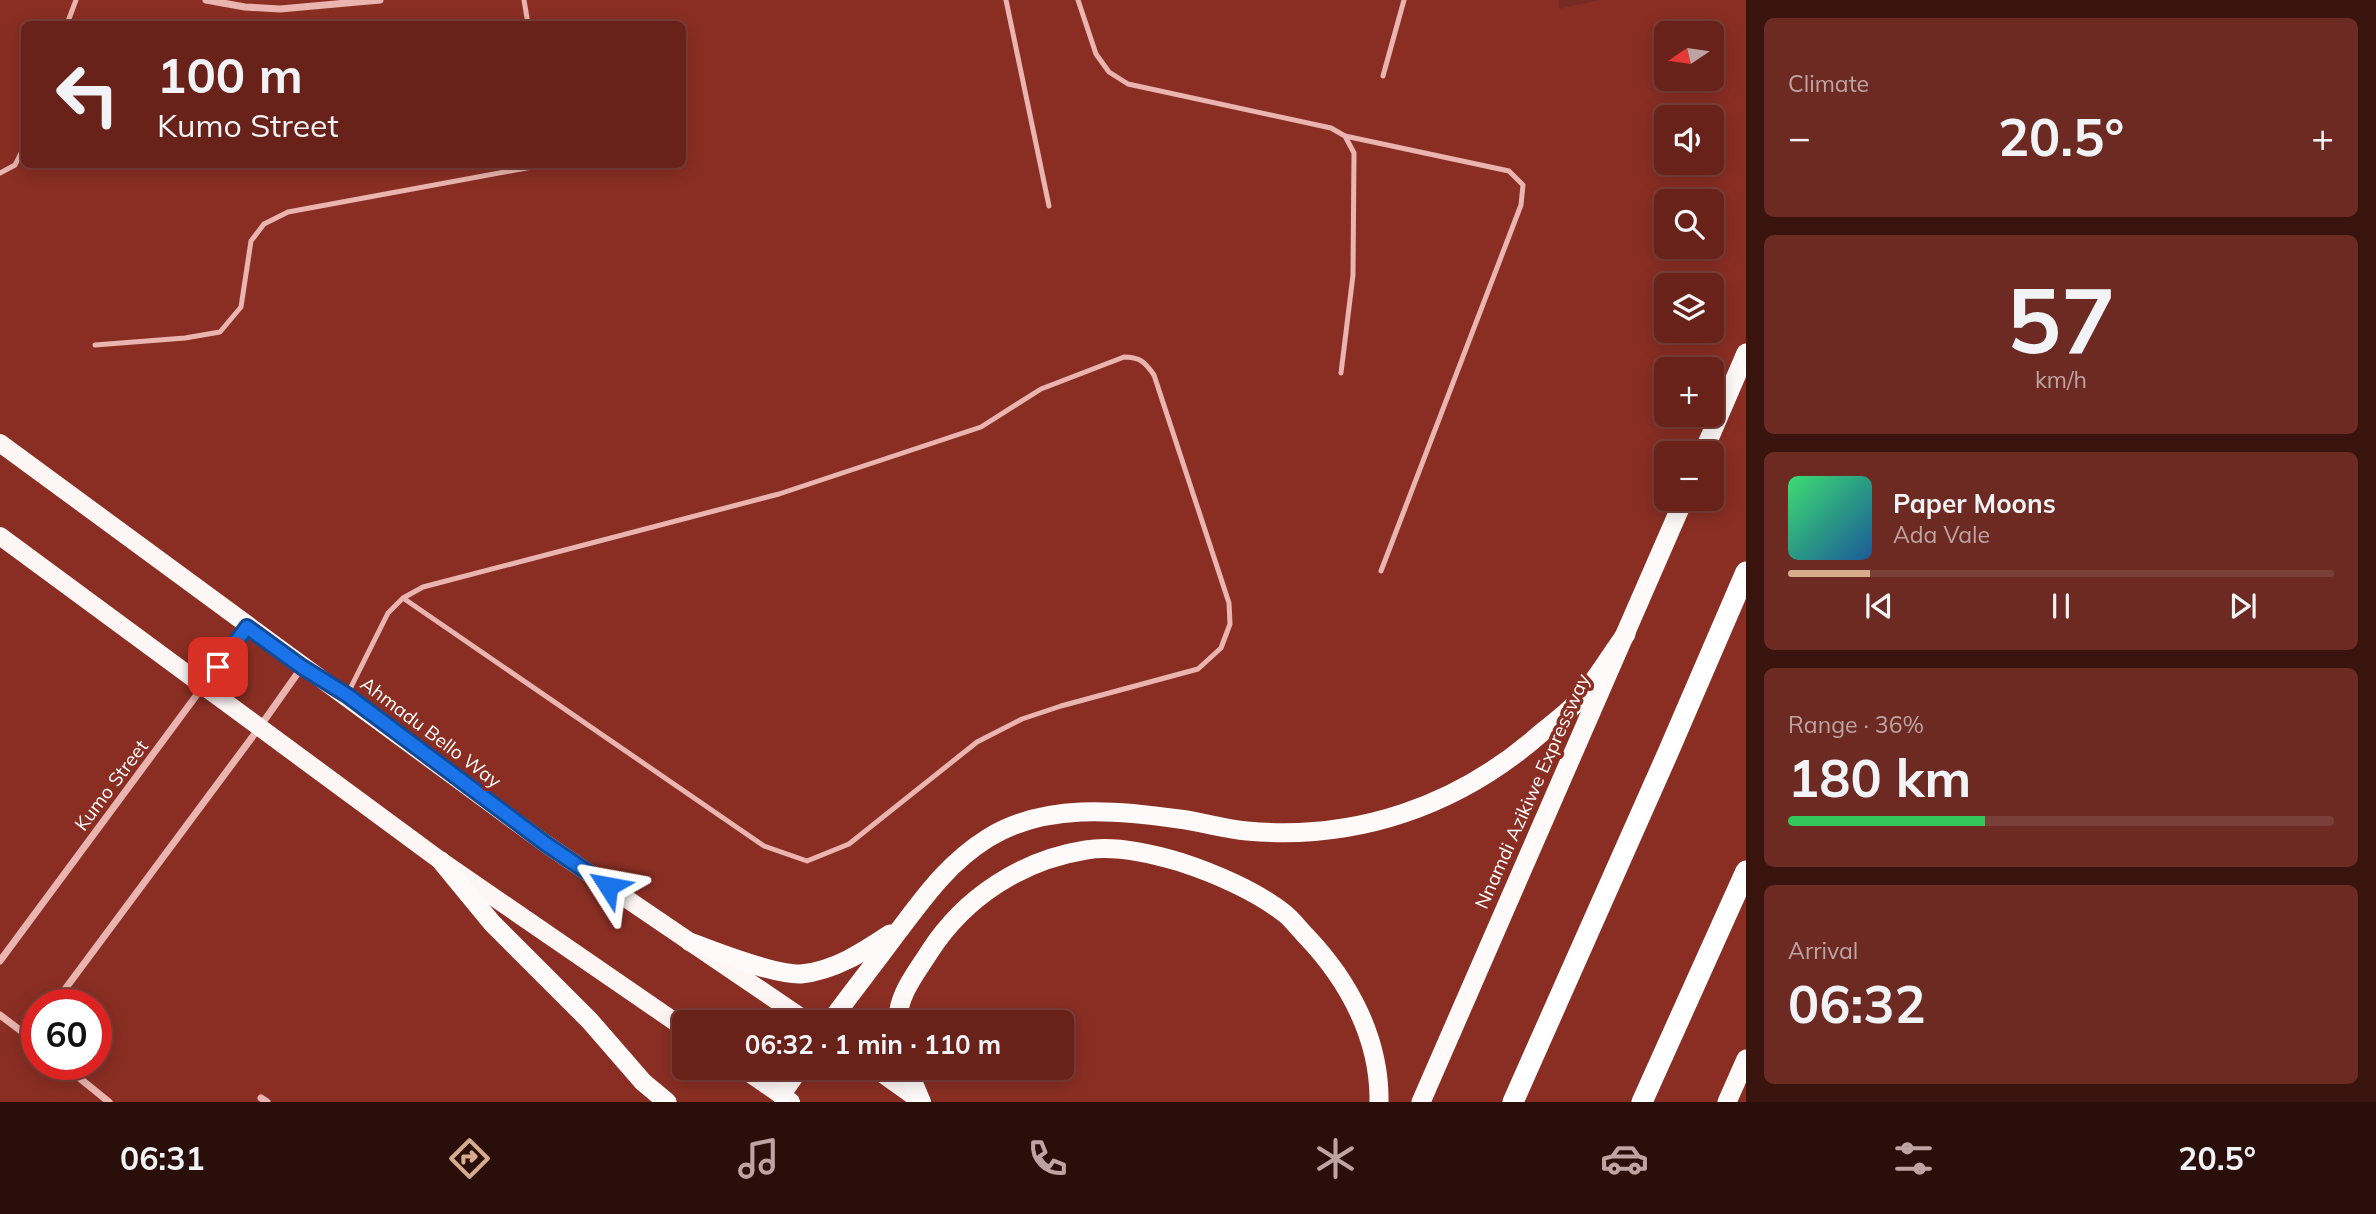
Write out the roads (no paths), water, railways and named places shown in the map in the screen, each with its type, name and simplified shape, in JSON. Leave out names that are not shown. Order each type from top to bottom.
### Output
[{"type":"highway","points":[[1708,441],[1746,353]]},
{"type":"highway","name":"Nnamdi Azikiwe Expressway","points":[[1421,1102],[1679,511]]},
{"type":"highway","points":[[1513,1102],[1746,572]]},
{"type":"highway","points":[[839,1010],[944,872],[989,837],[1031,820],[1074,811],[1180,819],[1246,831],[1309,833],[1351,829],[1406,814],[1454,794],[1489,774],[1523,749],[1576,703],[1626,634]]},
{"type":"highway","points":[[899,1010],[905,990],[941,935],[975,897],[1030,865],[1087,849],[1148,852],[1199,868],[1240,887],[1285,913],[1323,954],[1350,993],[1368,1031],[1379,1080],[1378,1102]]},
{"type":"highway","points":[[441,861],[492,923],[583,1013],[643,1082],[667,1102]]},
{"type":"highway","points":[[1642,1102],[1746,871]]},
{"type":"highway","points":[[690,943],[733,958],[799,974],[832,967],[862,952],[903,925]]},
{"type":"highway","points":[[1727,1102],[1746,1059]]},
{"type":"highway","points":[[786,1098],[794,1080]]},
{"type":"highway","points":[[912,1080],[922,1102]]},
{"type":"main road","name":"Ahmadu Bello Way","points":[[0,443],[302,667],[347,695],[546,844],[790,1010]]},
{"type":"main road","points":[[0,536],[441,861],[672,1020]]},
{"type":"main road","points":[[760,1080],[786,1098]]},
{"type":"main road","points":[[890,1080],[922,1102]]},
{"type":"street","points":[[206,0],[245,7],[279,9],[380,0]]},
{"type":"street","name":"Kumo Street","points":[[0,961],[247,627]]},
{"type":"street","points":[[65,989],[302,667]]},
{"type":"street","points":[[0,1015],[21,1031]]},
{"type":"street","points":[[82,1080],[109,1102]]},
{"type":"lane","points":[[68,21],[76,0]]},
{"type":"lane","points":[[524,0],[528,21]]},
{"type":"lane","points":[[1006,0],[1049,206]]},
{"type":"lane","points":[[1078,0],[1096,54],[1109,72],[1128,84],[1331,128],[1345,136],[1509,170],[1522,185],[1521,205],[1381,571]]},
{"type":"lane","points":[[1383,75],[1404,0]]},
{"type":"lane","points":[[1341,373],[1353,275],[1353,153],[1345,136]]},
{"type":"lane","points":[[0,173],[15,165],[21,153]]},
{"type":"lane","points":[[95,345],[185,338],[220,332],[240,307],[251,241],[264,224],[288,212],[526,168]]},
{"type":"lane","points":[[347,695],[388,613],[403,598],[424,587],[779,494],[981,427],[1041,389],[1124,357],[1137,357],[1147,364],[1154,375],[1229,603],[1230,624],[1221,648],[1198,669],[1021,719],[977,742],[849,844],[807,861],[764,846],[403,598]]}]
